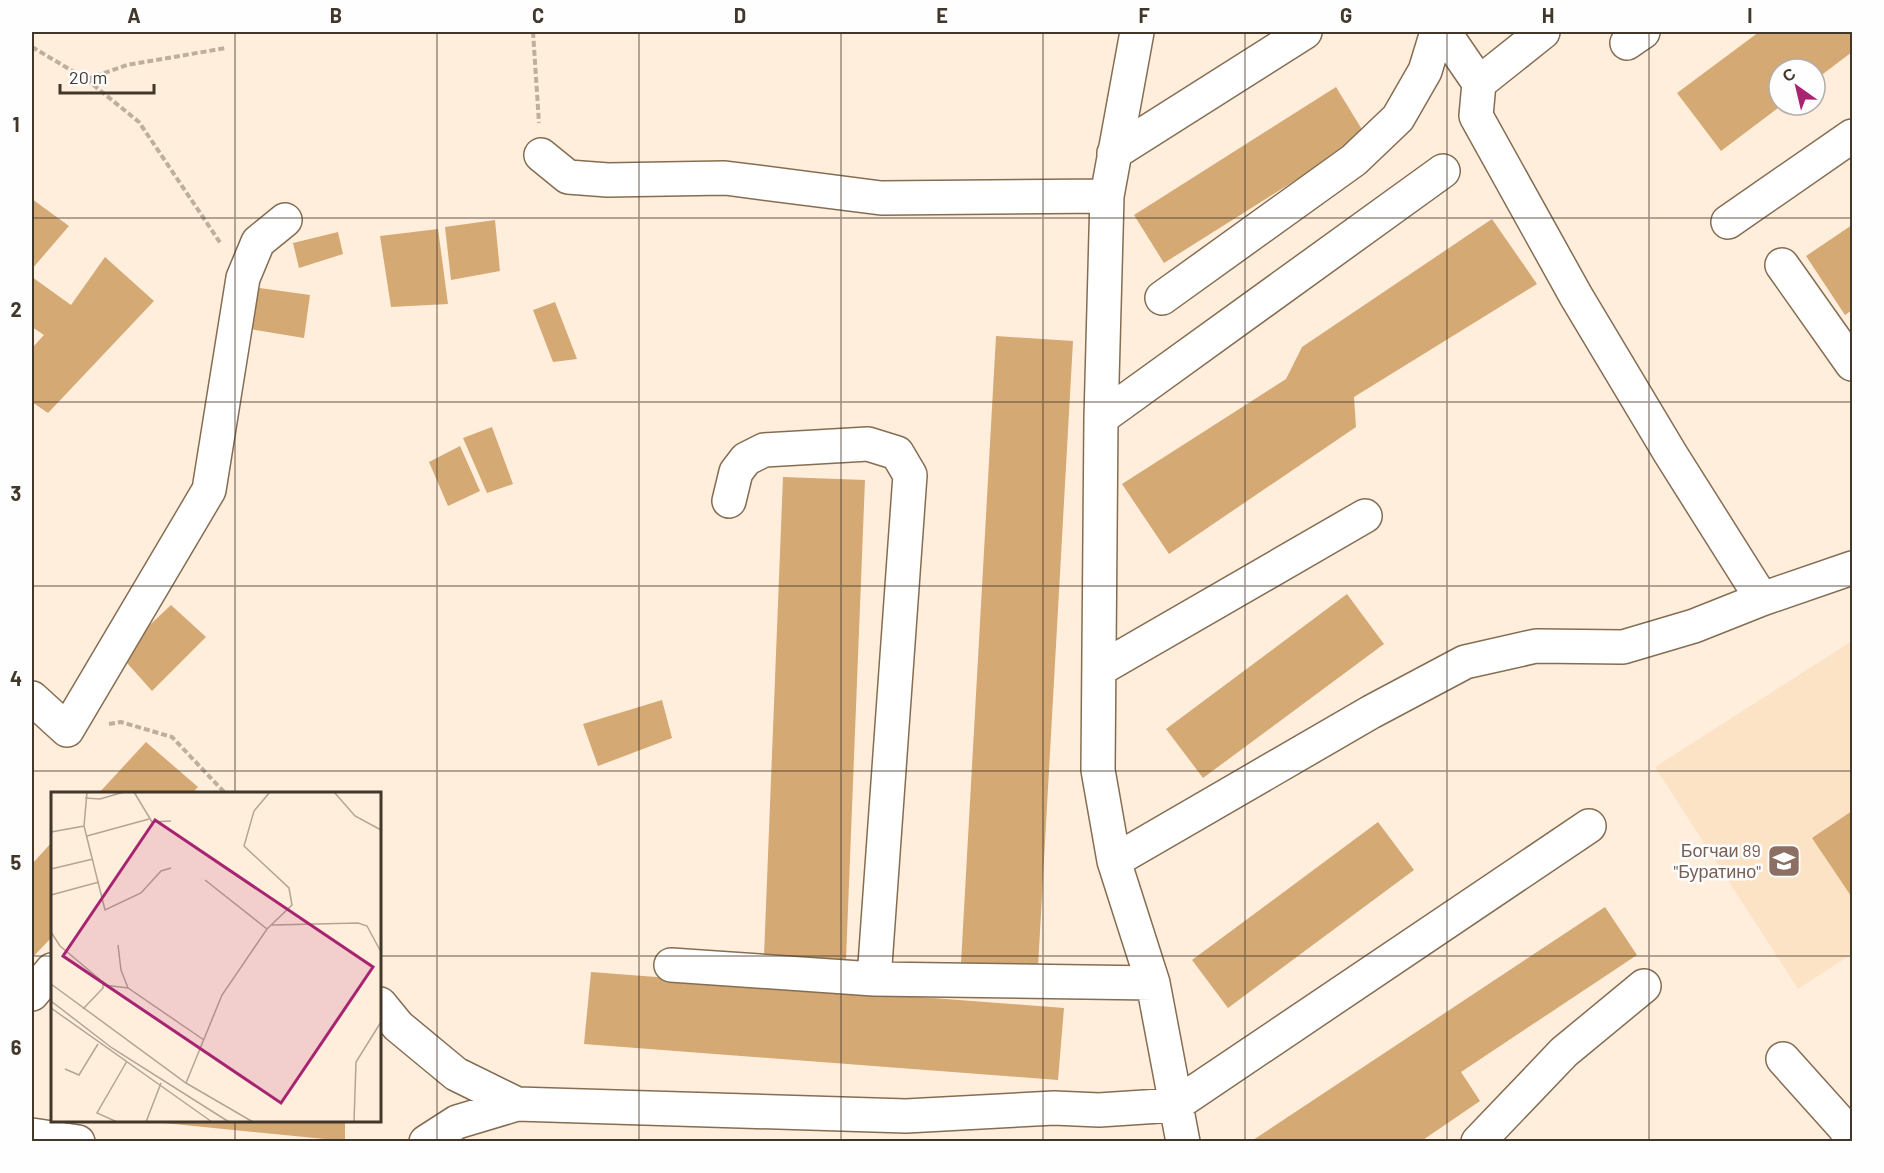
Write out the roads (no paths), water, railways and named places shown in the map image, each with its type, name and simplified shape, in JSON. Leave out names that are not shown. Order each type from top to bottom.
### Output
[{"type":"street","points":[[1137,32],[1107,196],[1101,418],[1098,770],[1114,861],[1153,983],[1183,1142]]},
{"type":"street","points":[[1114,153],[1305,32]]},
{"type":"street","points":[[1162,298],[1354,160],[1398,118],[1425,71],[1437,32]]},
{"type":"street","points":[[1444,32],[1479,83],[1476,116],[1576,296],[1670,453],[1762,599]]},
{"type":"street","points":[[1479,83],[1543,32]]},
{"type":"street","points":[[1728,222],[1852,136]]},
{"type":"street","points":[[541,155],[568,177],[608,180],[725,178],[880,198],[1107,196]]},
{"type":"street","points":[[1101,418],[1443,171]]},
{"type":"street","points":[[32,698],[67,730],[209,490],[243,278],[258,242],[285,220]]},
{"type":"street","points":[[1782,265],[1852,364]]},
{"type":"street","points":[[729,501],[736,472],[746,459],[764,450],[868,444],[897,453],[910,475],[874,979]]},
{"type":"street","points":[[1100,669],[1365,516]]},
{"type":"street","points":[[1114,861],[1371,712],[1465,662],[1536,646],[1623,647],[1694,626],[1762,599],[1852,568]]},
{"type":"street","points":[[426,1142],[457,1122],[517,1104],[906,1116],[1054,1108],[1099,1110],[1175,1105],[1589,826]]},
{"type":"street","points":[[671,965],[874,979],[1153,983]]},
{"type":"street","points":[[32,994],[51,971]]},
{"type":"street","points":[[1478,1142],[1564,1052],[1644,986]]},
{"type":"street","points":[[381,1005],[398,1026],[456,1074],[517,1104]]},
{"type":"street","points":[[1783,1059],[1840,1136]]},
{"type":"street","points":[[32,1135],[78,1142]]},
{"type":"place","name":"Богчаи 89 \"Буратино\"","points":[[1784,861]]}]
